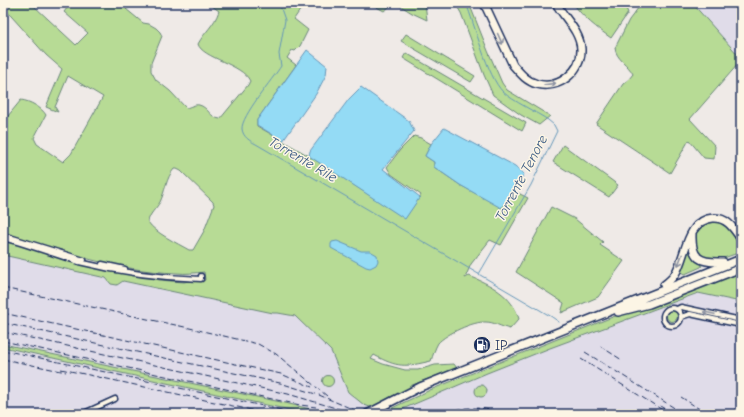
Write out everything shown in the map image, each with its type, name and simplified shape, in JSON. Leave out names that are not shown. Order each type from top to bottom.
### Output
[{"type":"highway","points":[[484,3],[513,65],[524,77],[538,84],[548,85],[564,80],[574,72],[579,62],[580,55],[579,39],[556,3]]},
{"type":"highway","points":[[664,285],[676,273],[692,232],[699,223],[705,220],[718,218],[725,220],[741,239]]},
{"type":"highway","points":[[692,232],[693,250],[700,259],[706,262],[723,262]]},
{"type":"highway","points":[[618,310],[644,293],[741,254]]},
{"type":"highway","points":[[618,310],[741,259]]},
{"type":"highway","points":[[367,414],[387,406],[433,382],[741,263]]},
{"type":"highway","points":[[618,310],[649,304],[741,268]]},
{"type":"highway","points":[[376,414],[387,406]]},
{"type":"street","points":[[3,235],[99,264],[143,272],[180,276],[201,276],[201,279],[116,270],[79,261],[3,238]]},
{"type":"street","points":[[677,309],[681,317],[680,322],[674,326],[668,325],[663,316],[667,310],[681,307],[741,320]]},
{"type":"street","points":[[681,317],[690,314],[741,325]]},
{"type":"street","points":[[82,414],[115,399]]},
{"type":"shaded area","points":[[692,3],[741,3],[741,53],[739,56]]},
{"type":"shaded area","points":[[3,255],[107,278],[117,285],[123,281],[273,313],[295,316],[331,351],[348,392],[373,408],[361,414],[331,414],[281,402],[3,344]]},
{"type":"shaded area","points":[[698,293],[741,302],[741,414],[381,414],[388,410],[398,411],[550,348]]},
{"type":"shaded area","points":[[3,347],[312,414],[118,414],[112,412],[112,414],[3,414]]},
{"type":"green space","points":[[3,3],[36,3],[34,6],[76,45],[88,33],[64,12],[71,3],[133,3],[131,7],[126,9],[143,23],[149,24],[156,28],[162,36],[151,63],[151,71],[156,80],[170,91],[186,108],[199,105],[205,108],[214,117],[220,119],[250,81],[246,75],[239,70],[207,53],[201,49],[198,44],[215,21],[219,11],[208,3],[305,3],[294,19],[308,30],[300,46],[295,51],[292,50],[287,58],[296,65],[257,120],[257,126],[309,156],[405,218],[421,195],[391,174],[387,167],[400,150],[414,136],[431,144],[425,156],[434,162],[434,167],[460,185],[501,207],[514,191],[528,198],[501,245],[490,240],[471,264],[465,278],[469,276],[500,292],[512,304],[519,319],[510,329],[492,323],[481,322],[460,329],[442,339],[438,343],[431,361],[402,365],[389,362],[374,355],[371,359],[405,370],[418,370],[435,365],[454,364],[457,368],[410,386],[410,389],[390,397],[373,408],[364,405],[348,392],[331,351],[295,316],[273,313],[123,281],[117,285],[111,284],[106,278],[3,255],[3,240],[85,265],[159,280],[184,282],[205,280],[204,272],[184,273],[155,271],[110,264],[67,253],[3,233],[3,122],[21,100],[39,107],[46,115],[34,138],[37,144],[63,162],[71,154],[103,97],[68,76],[55,107],[58,112],[46,107],[62,69],[46,55],[3,7]],"holes":[[[174,169],[181,171],[213,202],[214,205],[204,231],[193,250],[189,250],[167,238],[148,222],[151,214],[160,202],[171,173]]]},
{"type":"green space","points":[[369,3],[394,3],[384,11]]},
{"type":"green space","points":[[396,3],[425,3],[427,20],[412,13]]},
{"type":"green space","points":[[455,3],[469,3],[488,51],[502,83],[507,90],[550,116],[539,125],[521,115],[493,95],[461,13]]},
{"type":"green space","points":[[573,3],[624,3],[628,13],[611,38],[586,18]]},
{"type":"green space","points":[[642,3],[692,3],[739,56],[739,63],[690,119],[715,146],[714,159],[704,158],[689,140],[670,173],[596,124],[623,84],[633,74],[620,58],[615,48],[629,20]]},
{"type":"green space","points":[[406,34],[475,76],[471,82],[401,41]]},
{"type":"green space","points":[[406,53],[526,123],[522,131],[403,58]]},
{"type":"green space","points":[[563,145],[618,185],[609,197],[553,162]]},
{"type":"green space","points":[[551,207],[575,219],[603,242],[600,245],[624,261],[598,297],[561,313],[564,303],[516,272]]},
{"type":"green space","points":[[706,222],[723,223],[731,230],[741,245],[741,252],[721,259],[705,258],[698,253],[695,248],[695,234]]},
{"type":"green space","points":[[689,246],[690,250],[703,263],[701,267],[685,274],[680,272]]},
{"type":"green space","points":[[741,270],[741,302],[698,293],[550,348],[398,411],[388,410],[430,390],[610,318]]},
{"type":"green space","points":[[670,311],[674,311],[676,312],[676,320],[670,321],[667,318],[667,314]]},
{"type":"green space","points":[[3,344],[281,402],[331,414],[312,414],[271,406],[3,347]]},
{"type":"green space","points":[[326,376],[330,376],[332,377],[332,385],[326,386],[323,383],[323,379]]},
{"type":"green space","points":[[479,385],[483,385],[487,391],[483,397],[479,397],[475,393],[475,389]]},
{"type":"water","points":[[307,50],[327,66],[326,75],[316,94],[283,141],[257,125],[257,120]]},
{"type":"water","points":[[361,87],[409,121],[414,131],[383,169],[420,197],[405,219],[309,156],[310,151],[349,99]]},
{"type":"water","points":[[444,128],[515,166],[524,174],[514,191],[501,208],[460,185],[434,167],[434,162],[425,156],[431,144]]},
{"type":"water","points":[[337,241],[361,251],[370,251],[377,255],[378,261],[376,265],[370,268],[366,267],[331,248],[332,242]]},
{"type":"waterway","name":"Torrente Rile","points":[[279,3],[285,20],[279,54],[281,66],[258,98],[243,123],[242,129],[245,136],[251,142],[559,322]]},
{"type":"waterway","name":"Torrente Tenore","points":[[466,3],[487,63],[497,84],[503,92],[518,103],[548,120],[554,125],[557,131],[531,185],[479,274]]},
{"type":"railway","points":[[3,288],[258,344],[276,354],[327,396]]},
{"type":"railway","points":[[3,313],[281,374],[312,387]]},
{"type":"railway","points":[[3,323],[280,383],[319,395],[364,414]]},
{"type":"railway","points":[[3,332],[288,394],[346,411]]},
{"type":"railway","points":[[3,341],[300,405],[316,407]]},
{"type":"railway","points":[[600,346],[622,360]]},
{"type":"railway","points":[[3,350],[300,414]]},
{"type":"railway","points":[[585,352],[684,414]]},
{"type":"railway","points":[[3,359],[66,372]]},
{"type":"railway","points":[[581,359],[664,411]]},
{"type":"railway","points":[[61,369],[270,414]]},
{"type":"railway","points":[[681,397],[707,414]]},
{"type":"railway","points":[[660,406],[673,414]]},
{"type":"railway","points":[[438,414],[466,408],[509,414]]},
{"type":"railway","points":[[461,414],[468,414]]},
{"type":"place","name":"IP","points":[[482,345]]}]
